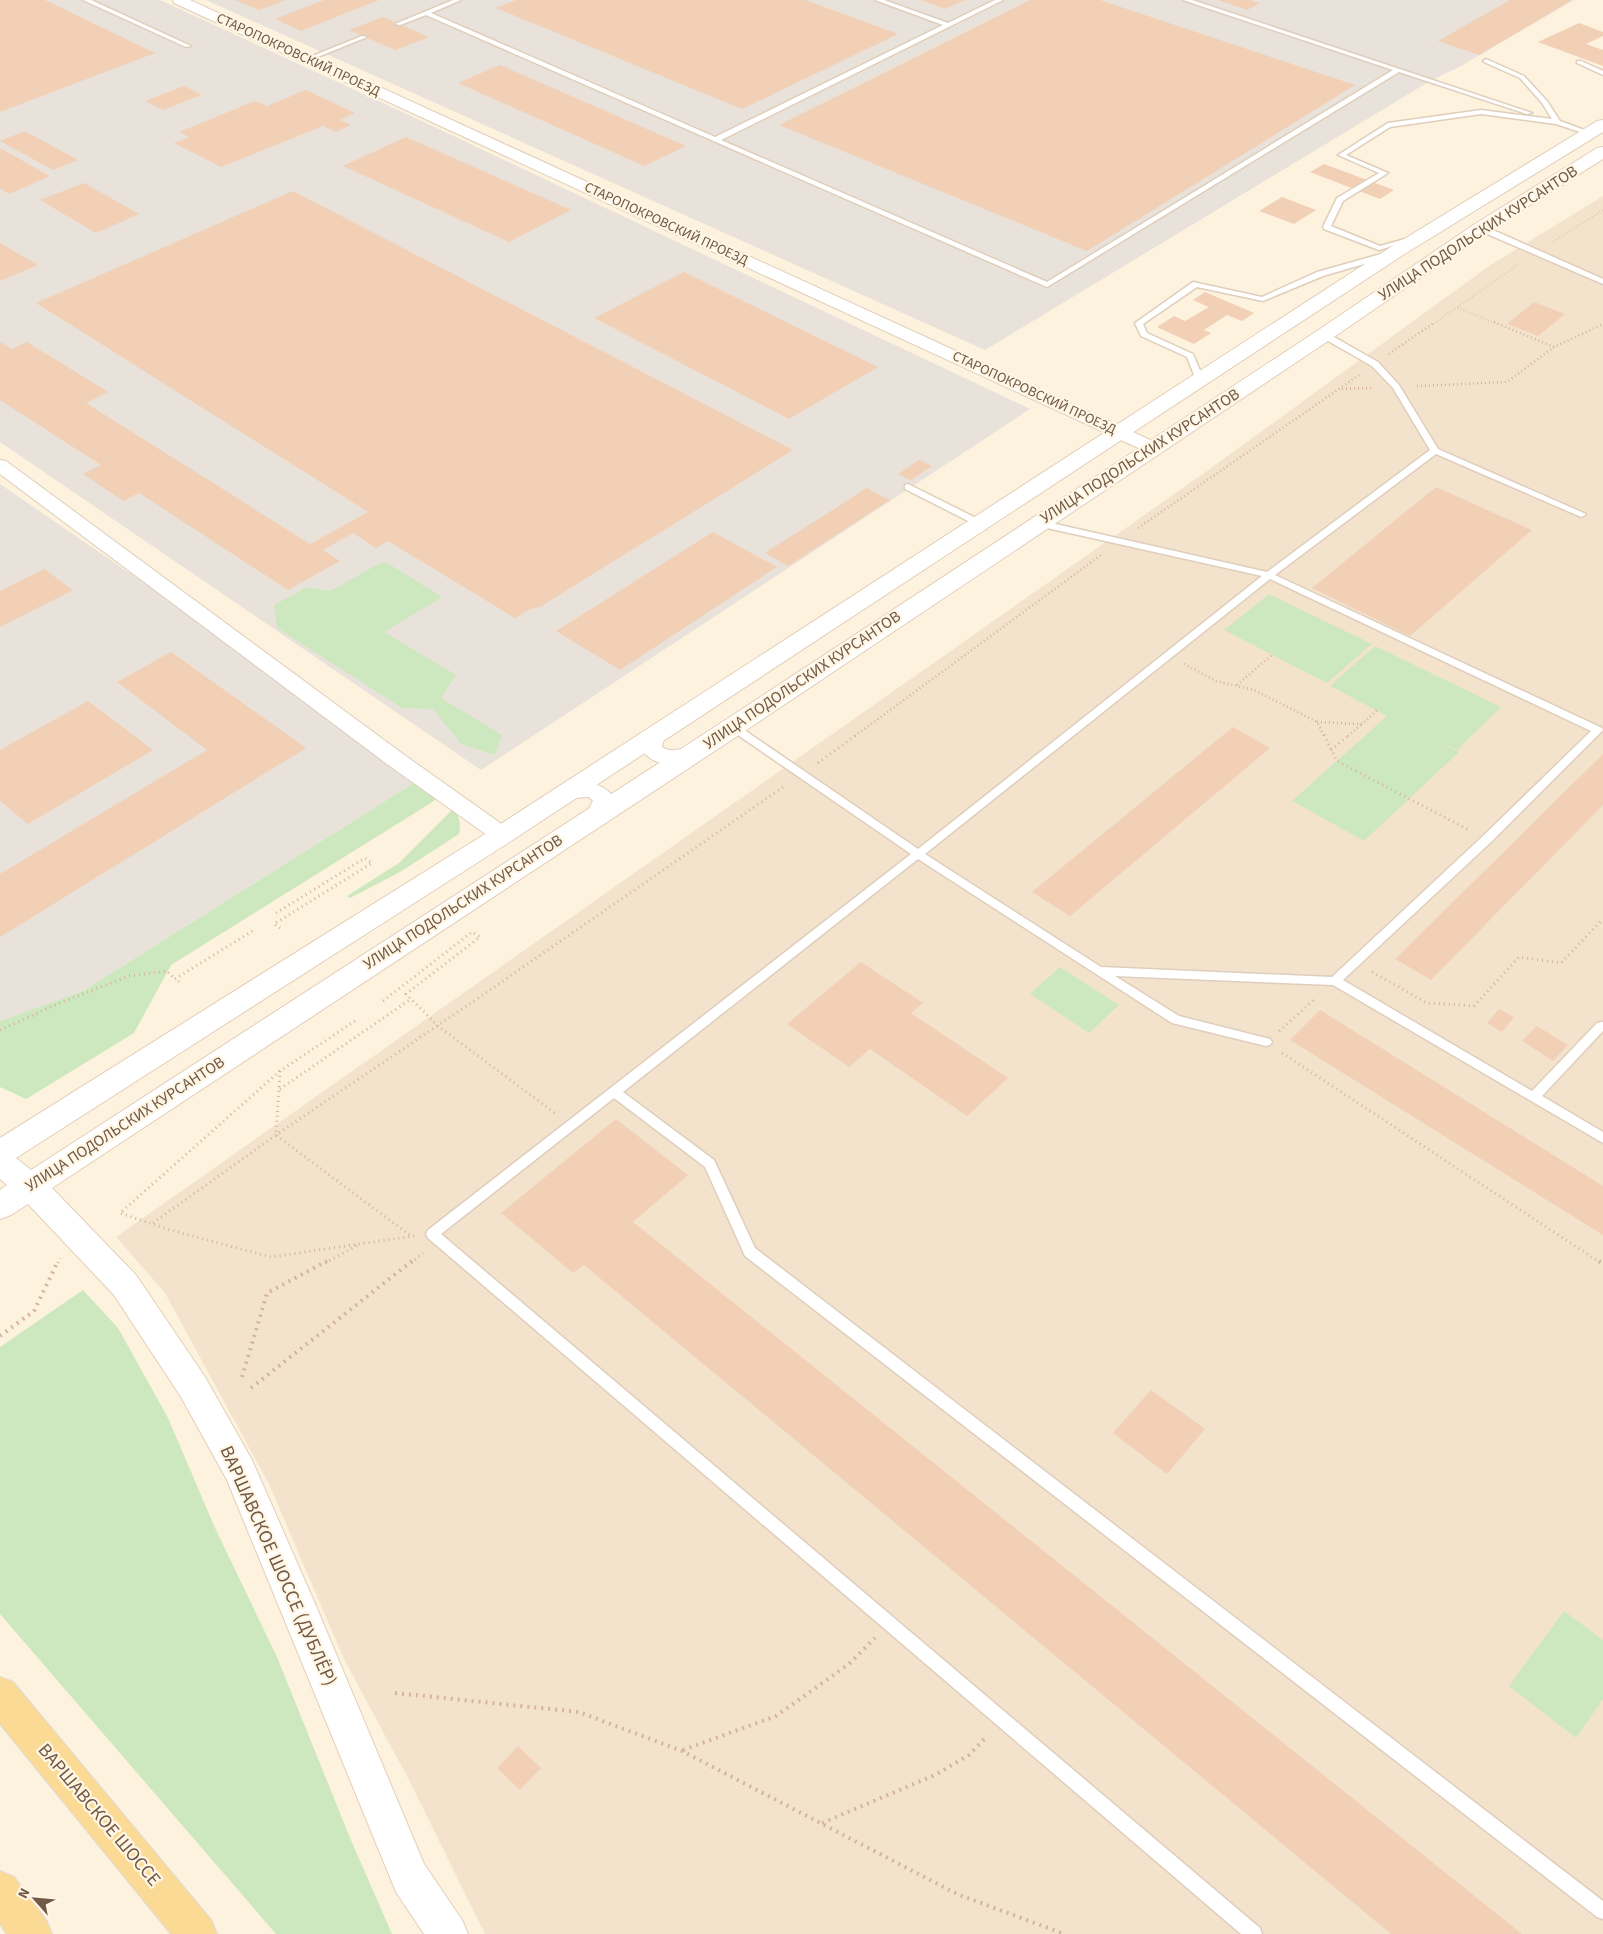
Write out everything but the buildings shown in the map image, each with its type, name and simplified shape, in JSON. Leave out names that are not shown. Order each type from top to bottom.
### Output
[{"type":"main road","name":"УЛИЦА ПОДОЛЬСКИХ КУРСАНТОВ","points":[[0,1153],[502,835],[1397,251],[1595,129]]},
{"type":"main road","name":"УЛИЦА ПОДОЛЬСКИХ КУРСАНТОВ","points":[[0,1206],[733,728],[1038,523],[1324,335],[1481,228],[1603,152]]},
{"type":"main road","name":"ВАРШАВСКОЕ ШОССЕ (ДУБЛЁР)","points":[[0,1162],[30,1186],[84,1240],[125,1285],[193,1387],[240,1471],[410,1878],[448,1934]]},
{"type":"main road","name":"ВАРШАВСКОЕ ШОССЕ","points":[[0,1695],[197,1934]]},
{"type":"main road","points":[[410,1878],[432,1934]]},
{"type":"main road","points":[[0,1891],[32,1934]]},
{"type":"street","name":"СТАРОПОКРОВСКИЙ ПРОЕЗД","points":[[179,0],[1153,448]]},
{"type":"street","points":[[1,466],[395,759],[502,835]]},
{"type":"street","points":[[659,732],[653,737],[651,743],[652,749],[658,754],[674,759],[691,754]]},
{"type":"street","points":[[565,793],[582,788],[598,793],[604,804],[602,810],[596,816]]},
{"type":"lane","points":[[86,0],[188,46]]},
{"type":"lane","points":[[398,24],[458,0]]},
{"type":"lane","points":[[878,0],[948,25]]},
{"type":"lane","points":[[715,140],[1000,0]]},
{"type":"lane","points":[[1186,0],[1557,122]]},
{"type":"lane","points":[[426,13],[1047,286],[1398,70]]},
{"type":"lane","points":[[308,59],[364,37]]},
{"type":"lane","points":[[1486,61],[1522,77],[1545,102],[1557,122]]},
{"type":"lane","points":[[1420,237],[1379,248],[1327,227],[1340,200],[1384,173],[1341,155],[1388,125],[1481,112],[1595,129]]},
{"type":"lane","points":[[1481,228],[1538,251],[1603,282]]},
{"type":"lane","points":[[1200,380],[1190,356],[1144,334],[1139,323],[1196,284],[1263,299],[1320,274],[1397,251]]},
{"type":"lane","points":[[1324,335],[1375,364],[1396,387],[1435,450],[1582,514]]},
{"type":"lane","points":[[1254,1934],[432,1234],[918,854],[1269,575],[1435,450]]},
{"type":"lane","points":[[908,487],[979,523]]},
{"type":"lane","points":[[1038,523],[1269,575],[1598,730],[1487,839],[1335,981]]},
{"type":"lane","points":[[733,728],[918,854],[1176,1020],[1266,1042]]},
{"type":"lane","points":[[1099,971],[1335,981],[1603,1138]]},
{"type":"lane","points":[[1534,1097],[1601,1026],[1603,1027]]},
{"type":"lane","points":[[613,1091],[710,1164],[750,1252],[1603,1911]]},
{"type":"path","points":[[153,1223],[276,1135],[438,1026],[802,774],[1119,541],[1342,389],[1538,251],[1603,210]]},
{"type":"path","points":[[1458,308],[1554,347]]},
{"type":"path","points":[[1342,389],[1507,382],[1554,347],[1603,324]]},
{"type":"path","points":[[1237,686],[1272,655]]},
{"type":"path","points":[[1166,656],[1216,681],[1254,690],[1317,722],[1362,724]]},
{"type":"path","points":[[1332,750],[1377,710]]},
{"type":"path","points":[[1317,722],[1337,761],[1487,839]]},
{"type":"path","points":[[276,913],[365,858],[372,863],[274,924],[280,928]]},
{"type":"path","points":[[1354,962],[1427,1003],[1474,1006],[1519,957],[1561,963],[1603,919]]},
{"type":"path","points":[[175,978],[254,930]]},
{"type":"path","points":[[384,1001],[472,932],[480,937],[406,994],[438,1026],[570,1125]]},
{"type":"path","points":[[0,1030],[62,1002],[129,976],[167,972],[179,982]]},
{"type":"path","points":[[1335,981],[1266,1042],[1603,1264]]},
{"type":"path","points":[[279,1090],[411,999]]},
{"type":"path","points":[[355,1021],[280,1071],[120,1213],[271,1257],[432,1234]]},
{"type":"path","points":[[276,1135],[280,1071]]},
{"type":"path","points":[[276,1135],[412,1237]]},
{"type":"path","points":[[242,1377],[267,1293],[361,1244]]},
{"type":"path","points":[[0,1336],[34,1311],[61,1257]]},
{"type":"path","points":[[251,1388],[409,1263]]},
{"type":"path","points":[[682,1751],[776,1716],[849,1664],[889,1623]]},
{"type":"path","points":[[395,1693],[579,1712],[682,1751],[957,1894],[1064,1934]]},
{"type":"path","points":[[821,1823],[936,1774],[969,1755],[1003,1720]]},
{"type":"shaded area","points":[[0,0],[160,0],[409,115],[1030,409],[481,770],[0,442]]},
{"type":"shaded area","points":[[206,0],[1574,0],[1461,66],[1430,81],[985,350]]},
{"type":"shaded area","points":[[1603,196],[1603,1934],[485,1934],[410,1782],[344,1659],[269,1484],[165,1293],[116,1237],[1207,471],[1489,266]]},
{"type":"shaded area","points":[[0,484],[425,776],[83,991],[0,1021]]},
{"type":"green space","points":[[384,561],[442,597],[384,632],[456,675],[441,698],[502,735],[495,755],[461,744],[433,709],[402,708],[277,628],[274,605],[307,587],[330,591]]},
{"type":"green space","points":[[1269,594],[1372,644],[1327,683],[1224,630]]},
{"type":"green space","points":[[1375,646],[1501,707],[1457,750],[1417,730],[1459,752],[1364,841],[1292,801],[1387,716],[1330,686]]},
{"type":"green space","points":[[425,776],[442,796],[171,965],[134,1033],[26,1099],[0,1087],[0,1021],[83,991]]},
{"type":"green space","points":[[453,809],[459,820],[459,834],[400,872],[350,898],[347,896],[399,863]]},
{"type":"green space","points":[[1060,967],[1119,1005],[1089,1033],[1030,994]]},
{"type":"green space","points":[[83,1290],[118,1328],[168,1418],[215,1528],[277,1657],[350,1838],[392,1934],[276,1934],[0,1614],[0,1347]]},
{"type":"green space","points":[[1564,1611],[1603,1640],[1603,1699],[1576,1738],[1509,1686]]}]
